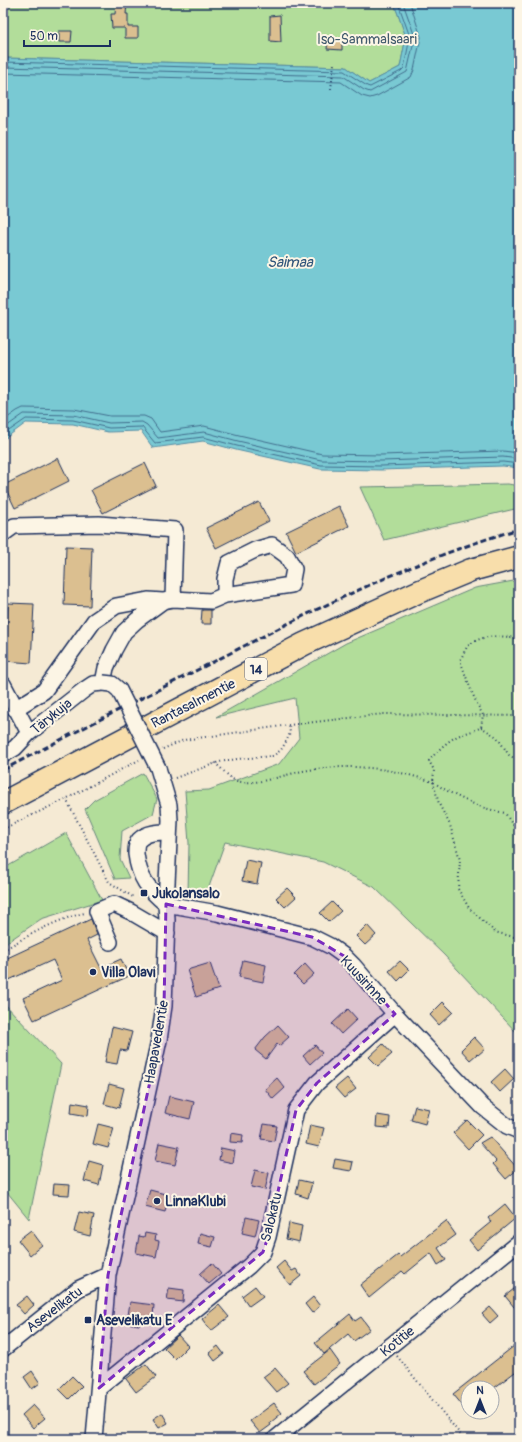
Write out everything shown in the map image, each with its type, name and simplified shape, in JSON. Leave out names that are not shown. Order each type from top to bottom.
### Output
[{"type":"highway","name":"Rantasalmentie","points":[[3,803],[304,644],[418,592],[471,570],[519,557]]},
{"type":"street","points":[[3,534],[14,526],[99,524],[174,530],[168,600]]},
{"type":"street","points":[[15,709],[44,692],[94,621],[116,606],[148,600],[211,601],[225,595],[291,585],[294,570],[287,556],[272,546],[255,550],[229,563],[225,579],[225,595]]},
{"type":"street","points":[[103,683],[106,668],[124,632],[137,620],[168,600]]},
{"type":"street","name":"Tärykuja","points":[[3,756],[15,748],[29,734],[84,690],[93,684],[103,683]]},
{"type":"street","name":"Haapavedentie","points":[[94,1439],[108,1275],[159,1040],[164,1006],[169,832],[169,805],[158,768],[119,690],[112,684],[103,683]]},
{"type":"street","points":[[3,684],[29,734]]},
{"type":"street","points":[[166,904],[155,895],[142,878],[138,866],[136,849],[138,842],[143,837],[154,833],[169,832]]},
{"type":"street","points":[[110,942],[97,911],[114,904],[167,933]]},
{"type":"street","name":"Kuusirinne","points":[[166,904],[217,913],[312,937],[330,946],[344,956],[395,1014],[483,1107],[507,1126],[519,1131]]},
{"type":"street","name":"Salokatu","points":[[99,1388],[249,1266],[263,1252],[268,1237],[296,1110],[317,1083],[395,1014]]},
{"type":"street","name":"Kotitie","points":[[283,1437],[519,1242]]},
{"type":"street","name":"Asevelikatu","points":[[3,1349],[78,1289],[108,1275]]},
{"type":"path","points":[[331,89],[334,64]]},
{"type":"path","points":[[519,639],[507,636],[480,639],[468,647],[460,660],[476,703],[484,715],[481,727],[477,730],[459,735],[440,748],[429,761],[434,770],[433,782],[439,804],[450,825],[460,860],[458,889],[469,908],[495,932],[514,937],[519,942]]},
{"type":"path","points":[[162,749],[184,740],[289,725],[383,714],[519,716]]},
{"type":"path","points":[[172,779],[215,763],[237,759],[273,756],[281,750],[287,740],[290,733],[289,725]]},
{"type":"path","points":[[481,727],[496,737],[509,755],[519,761]]},
{"type":"path","points":[[3,829],[66,800],[144,758]]},
{"type":"path","points":[[215,763],[234,780],[251,782],[303,771],[352,767],[384,769],[433,782],[453,795],[472,804],[505,812],[512,824],[519,829]]},
{"type":"path","points":[[66,800],[109,882]]},
{"type":"path","points":[[3,950],[43,927],[72,916],[97,911]]},
{"type":"path","points":[[396,1354],[464,1439]]},
{"type":"highlighted area","points":[[166,904],[312,937],[344,956],[395,1014],[317,1083],[296,1110],[268,1237],[263,1252],[99,1388],[108,1275],[159,1040],[164,1006]]},
{"type":"green space","name":"Iso-Sammalsaari","points":[[3,3],[394,3],[406,37],[400,67],[369,83],[346,67],[3,58]]},
{"type":"green space","points":[[508,484],[519,486],[519,508],[384,540],[360,487]]},
{"type":"green space","points":[[519,580],[519,1035],[444,955],[374,887],[323,862],[225,842],[205,898],[188,894],[189,843],[185,791],[209,790],[279,764],[299,738],[295,698],[216,717],[346,643],[475,588]]},
{"type":"green space","points":[[143,773],[157,799],[153,814],[122,831],[120,859],[129,878],[115,879],[85,809],[94,800]]},
{"type":"green space","points":[[66,833],[102,900],[41,919],[3,945],[3,869]]},
{"type":"green space","points":[[3,1002],[61,1064],[29,1219],[3,1187]]},
{"type":"water","name":"Saimaa","points":[[394,3],[519,3],[519,468],[503,466],[381,470],[320,469],[203,441],[153,448],[141,431],[108,432],[73,424],[26,423],[3,440],[3,58],[346,67],[369,83],[400,67],[406,37]]},
{"type":"building","points":[[116,3],[127,3],[126,14],[128,14],[128,27],[138,27],[138,38],[125,38],[125,28],[112,28],[111,14],[115,14]]},
{"type":"building","points":[[280,15],[281,42],[270,41],[270,16]]},
{"type":"building","points":[[59,31],[72,31],[71,42],[59,42]]},
{"type":"building","points":[[328,39],[342,40],[342,50],[327,49]]},
{"type":"building","points":[[58,458],[69,481],[15,508],[4,485]]},
{"type":"building","points":[[145,463],[156,486],[103,513],[91,490]]},
{"type":"building","points":[[259,502],[269,521],[216,548],[206,528]]},
{"type":"building","points":[[339,506],[349,526],[296,552],[286,532]]},
{"type":"building","points":[[66,546],[92,547],[90,606],[64,605]]},
{"type":"building","points":[[8,603],[34,604],[31,663],[5,661]]},
{"type":"building","points":[[202,610],[211,610],[211,624],[201,624]]},
{"type":"building","points":[[246,860],[261,863],[257,884],[242,881]]},
{"type":"building","points":[[287,888],[296,897],[285,907],[276,898]]},
{"type":"building","points":[[332,902],[341,911],[329,922],[320,913]]},
{"type":"building","name":"Villa Olavi","points":[[91,919],[97,935],[87,940],[101,968],[121,959],[129,976],[34,1020],[23,998],[62,980],[53,960],[9,980],[3,968],[3,960]]},
{"type":"building","points":[[367,925],[376,935],[365,945],[356,936]]},
{"type":"building","points":[[243,960],[266,965],[263,982],[239,977]]},
{"type":"building","points":[[400,961],[409,970],[398,981],[389,971]]},
{"type":"building","points":[[210,963],[219,989],[196,997],[187,970]]},
{"type":"building","points":[[305,964],[314,974],[303,984],[294,975]]},
{"type":"building","points":[[443,1002],[453,1012],[439,1025],[430,1015]]},
{"type":"building","points":[[348,1009],[357,1019],[341,1034],[332,1024]]},
{"type":"building","points":[[278,1025],[289,1037],[279,1046],[277,1044],[266,1059],[255,1050],[265,1037]]},
{"type":"building","points":[[112,1027],[132,1032],[127,1051],[120,1050],[117,1064],[105,1062]]},
{"type":"building","points":[[474,1037],[485,1049],[470,1060],[461,1050]]},
{"type":"building","points":[[383,1044],[392,1054],[378,1066],[369,1057]]},
{"type":"building","points":[[315,1045],[322,1053],[310,1064],[303,1056]]},
{"type":"building","points":[[505,1069],[514,1079],[500,1092],[491,1082]]},
{"type":"building","points":[[277,1078],[285,1088],[273,1099],[265,1089]]},
{"type":"building","points":[[347,1078],[356,1089],[344,1098],[335,1088]]},
{"type":"building","points":[[109,1084],[124,1088],[119,1108],[104,1104]]},
{"type":"building","points":[[169,1096],[194,1102],[190,1119],[165,1113]]},
{"type":"building","points":[[72,1102],[89,1105],[88,1116],[71,1113]]},
{"type":"building","points":[[415,1106],[429,1109],[425,1124],[411,1120]]},
{"type":"building","points":[[377,1115],[390,1117],[389,1128],[376,1127]]},
{"type":"building","points":[[467,1120],[482,1135],[468,1149],[453,1133]]},
{"type":"building","points":[[98,1124],[114,1128],[108,1148],[93,1144]]},
{"type":"building","points":[[264,1124],[277,1126],[274,1141],[261,1139]]},
{"type":"building","points":[[310,1125],[324,1128],[319,1147],[306,1144]]},
{"type":"building","points":[[231,1133],[243,1135],[242,1143],[230,1142]]},
{"type":"building","points":[[490,1137],[518,1169],[506,1179],[493,1164],[496,1161],[480,1143]]},
{"type":"building","points":[[159,1143],[179,1147],[175,1165],[155,1161]]},
{"type":"building","points":[[221,1148],[235,1151],[233,1163],[219,1160]]},
{"type":"building","points":[[335,1159],[353,1162],[351,1171],[333,1168]]},
{"type":"building","points":[[89,1161],[103,1165],[99,1185],[84,1181]]},
{"type":"building","points":[[255,1170],[269,1173],[265,1190],[251,1187]]},
{"type":"building","points":[[299,1180],[312,1183],[308,1198],[296,1194]]},
{"type":"building","points":[[54,1184],[70,1185],[69,1195],[53,1194]]},
{"type":"building","name":"LinnaKlubi","points":[[150,1190],[169,1195],[165,1212],[145,1207]]},
{"type":"building","points":[[505,1204],[516,1218],[477,1250],[469,1240],[491,1222],[488,1218]]},
{"type":"building","points":[[79,1212],[94,1215],[90,1236],[74,1232]]},
{"type":"building","points":[[246,1217],[259,1220],[255,1236],[242,1233]]},
{"type":"building","points":[[446,1221],[456,1235],[438,1248],[446,1260],[438,1265],[431,1253],[405,1274],[402,1271],[369,1298],[360,1285],[398,1255],[400,1257]]},
{"type":"building","points":[[289,1223],[302,1226],[299,1242],[286,1239]]},
{"type":"building","points":[[31,1230],[42,1245],[30,1255],[18,1240]]},
{"type":"building","points":[[145,1233],[156,1235],[155,1240],[159,1241],[156,1257],[136,1253],[139,1236],[144,1237]]},
{"type":"building","points":[[200,1233],[215,1237],[212,1247],[198,1244]]},
{"type":"building","points":[[284,1261],[292,1271],[296,1269],[301,1276],[290,1285],[276,1268]]},
{"type":"building","points":[[212,1263],[221,1274],[209,1284],[200,1274]]},
{"type":"building","points":[[519,1285],[519,1313],[505,1296]]},
{"type":"building","points":[[255,1286],[263,1296],[249,1306],[242,1296]]},
{"type":"building","points":[[169,1288],[184,1290],[183,1302],[167,1300]]},
{"type":"building","points":[[27,1296],[34,1305],[24,1314],[16,1305]]},
{"type":"building","points":[[313,1297],[320,1306],[312,1313],[305,1304]]},
{"type":"building","points":[[130,1302],[154,1305],[153,1317],[140,1316],[139,1325],[127,1323]]},
{"type":"building","points":[[219,1305],[229,1317],[211,1331],[202,1319]]},
{"type":"building","points":[[490,1307],[498,1316],[490,1323],[482,1314]]},
{"type":"building","points":[[350,1314],[355,1321],[361,1317],[370,1329],[354,1341],[348,1334],[324,1354],[315,1343]]},
{"type":"building","points":[[178,1335],[188,1346],[175,1359],[164,1348]]},
{"type":"building","points":[[519,1342],[519,1369],[500,1383],[500,1380],[471,1380]]},
{"type":"building","points":[[218,1346],[224,1354],[215,1361],[209,1353]]},
{"type":"building","points":[[330,1350],[340,1364],[314,1384],[303,1371]]},
{"type":"building","points":[[146,1364],[156,1377],[136,1392],[126,1379]]},
{"type":"building","points":[[275,1368],[288,1383],[276,1392],[263,1377]]},
{"type":"building","points":[[32,1371],[40,1383],[32,1389],[24,1377]]},
{"type":"building","points":[[72,1376],[82,1386],[69,1399],[59,1389]]},
{"type":"building","points":[[460,1388],[460,1402],[453,1394]]},
{"type":"building","points":[[274,1403],[282,1413],[270,1423],[271,1425],[260,1433],[250,1421]]},
{"type":"building","points":[[33,1405],[45,1418],[33,1428],[22,1415]]},
{"type":"building","points":[[162,1413],[168,1423],[159,1428],[153,1419]]},
{"type":"railway","points":[[3,770],[326,605],[402,571],[480,541],[519,529]]},
{"type":"place","name":"Jukolansalo","points":[[144,893]]},
{"type":"place","name":"Villa Olavi","points":[[93,972]]},
{"type":"place","name":"LinnaKlubi","points":[[157,1201]]},
{"type":"place","name":"Asevelikatu E","points":[[88,1320]]}]
